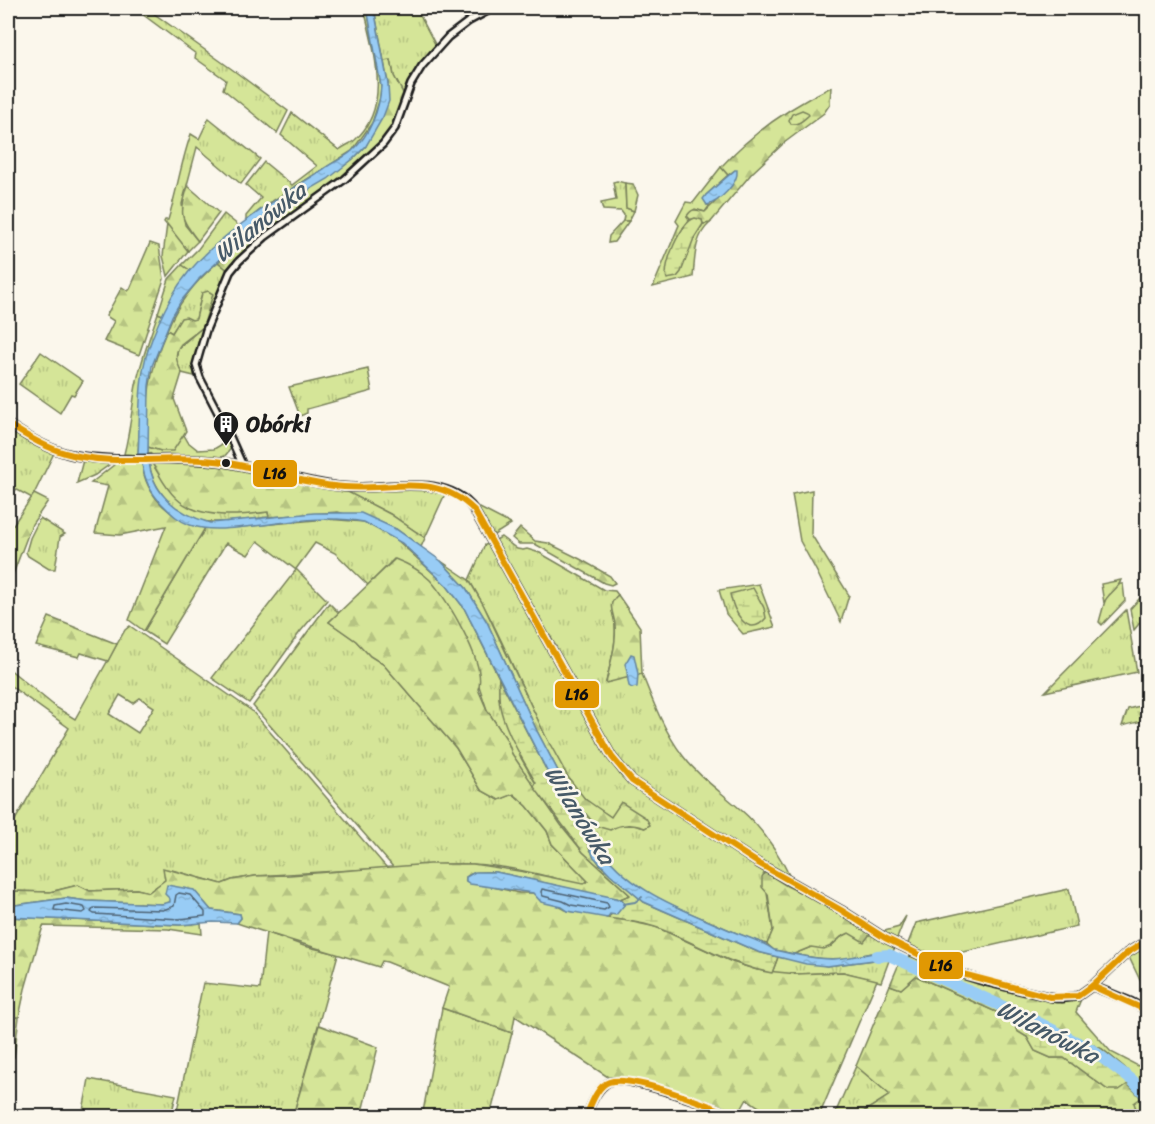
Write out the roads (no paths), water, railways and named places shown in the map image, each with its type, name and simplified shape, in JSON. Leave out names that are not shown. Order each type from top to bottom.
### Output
[{"type":"street","points":[[243,466],[234,442],[200,378],[196,365],[230,272],[265,237],[345,179],[383,144],[395,128],[411,84],[422,66],[448,37],[469,21],[493,8]]},
{"type":"street","points":[[8,424],[62,453],[84,457],[213,460],[325,485],[445,489],[458,495],[474,510],[612,757],[632,781],[758,863],[885,938],[955,972],[1056,998],[1077,996],[1092,986],[1127,953],[1148,940]]},
{"type":"street","points":[[1092,986],[1148,1011]]},
{"type":"street","points":[[586,1116],[603,1086],[609,1081],[616,1080],[666,1092],[735,1116]]},
{"type":"water","points":[[367,8],[374,8],[388,84],[389,101],[383,117],[366,146],[353,159],[328,179],[273,211],[201,277],[181,301],[172,316],[152,366],[149,386],[148,452],[138,454],[141,387],[145,361],[162,315],[185,276],[220,240],[241,224],[284,194],[346,156],[358,145],[369,129],[379,104],[381,86]]},
{"type":"water","points":[[737,170],[737,175],[732,186],[722,196],[707,205],[703,199],[706,195]]},
{"type":"water","points":[[149,462],[156,485],[170,502],[188,514],[210,523],[314,513],[361,513],[396,529],[441,561],[466,588],[487,622],[537,731],[595,841],[622,873],[674,906],[774,950],[824,959],[876,953],[892,954],[890,958],[827,966],[806,964],[758,952],[644,902],[610,874],[593,856],[588,840],[550,777],[464,608],[447,586],[402,543],[364,522],[350,520],[309,520],[222,529],[190,525],[174,516],[154,494],[146,479],[142,463]]},
{"type":"water","points":[[631,654],[634,655],[638,674],[637,687],[632,688],[629,686],[625,664]]},
{"type":"water","points":[[475,872],[496,872],[620,899],[625,904],[616,915],[610,914],[607,918],[568,911],[562,907],[541,902],[533,893],[470,884],[466,881],[466,877]]},
{"type":"water","points":[[167,885],[194,890],[211,910],[240,914],[241,918],[237,923],[213,922],[180,925],[8,917],[8,906],[66,898],[162,904],[170,902],[165,894]]},
{"type":"waterway","points":[[623,904],[635,902],[642,897]]},
{"type":"waterway","name":"Wilanówka","points":[[877,956],[889,955],[1037,1022],[1092,1050],[1132,1080],[1148,1097]]},
{"type":"place","name":"Obórki","points":[[226,447]]}]
